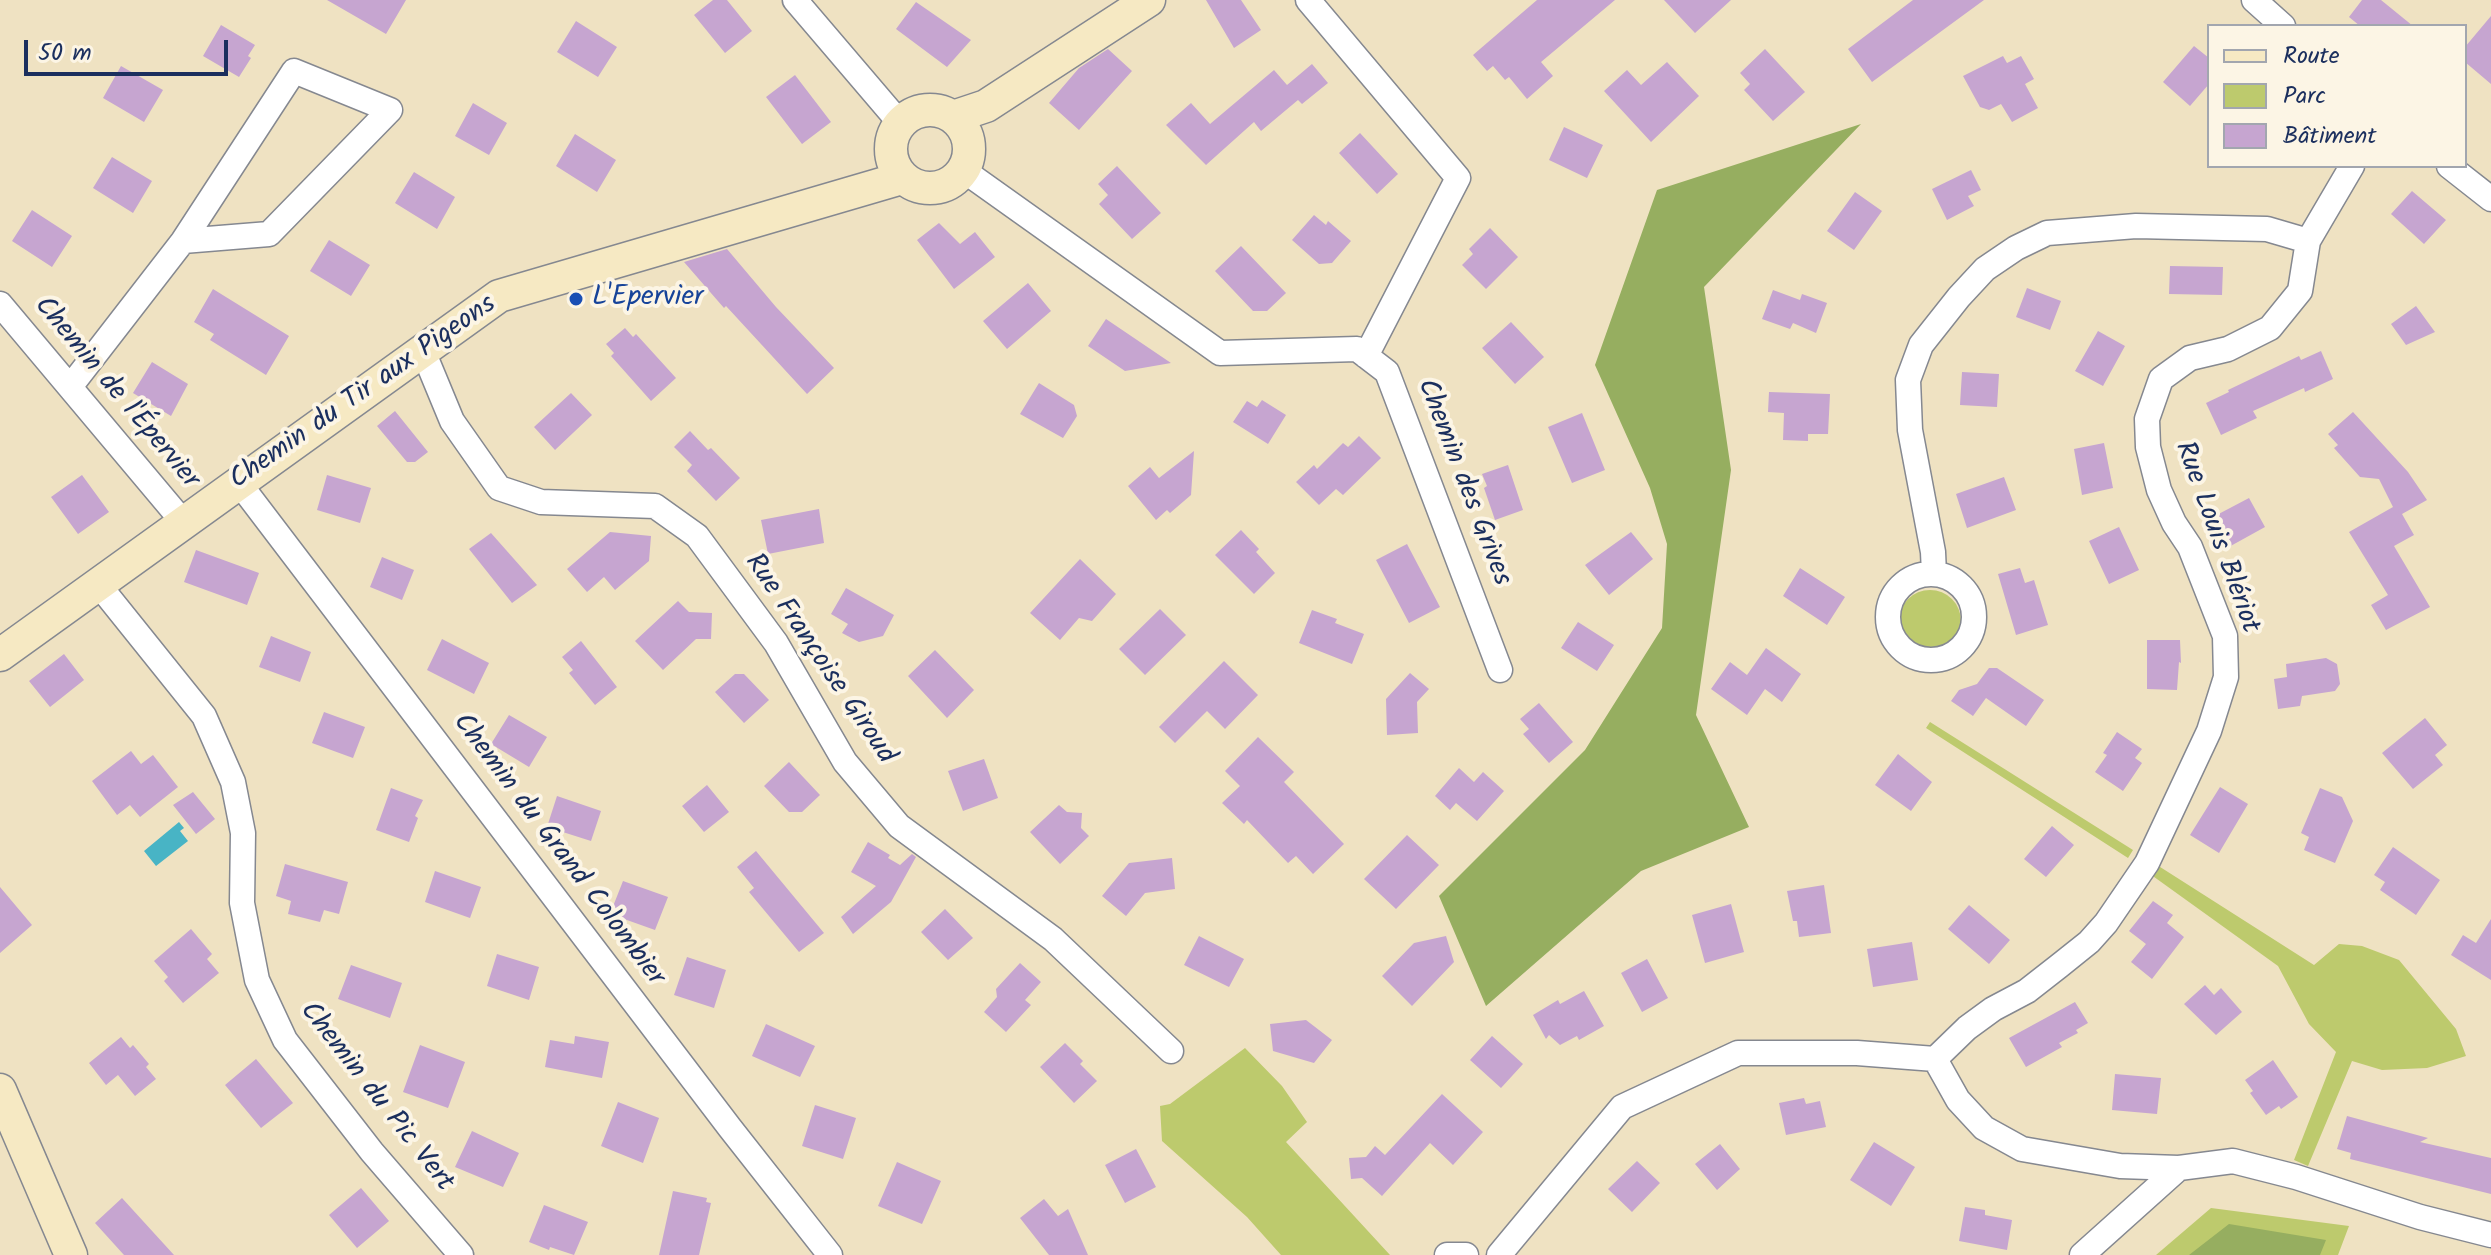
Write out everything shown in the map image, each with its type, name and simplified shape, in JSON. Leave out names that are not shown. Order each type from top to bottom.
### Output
[{"type":"street","points":[[795,0],[900,123]]},
{"type":"street","points":[[959,124],[1149,0]]},
{"type":"street","points":[[963,170],[1220,353],[1357,349],[1366,356],[1458,178],[1308,0]]},
{"type":"street","points":[[2254,0],[2281,24]]},
{"type":"street","points":[[70,387],[183,241],[294,71],[390,110],[269,234],[183,241]]},
{"type":"street","points":[[919,111],[943,112],[959,124],[969,150],[963,170],[956,179],[934,189],[923,188],[897,169],[890,147],[900,123],[919,111]]},
{"type":"street","name":"Rue Louis Blériot","points":[[1935,1059],[1967,1028],[1993,1009],[2027,991],[2059,966],[2089,942],[2106,923],[2147,863],[2209,731],[2226,677],[2225,636],[2190,547],[2174,523],[2159,490],[2148,447],[2147,419],[2161,379],[2190,358],[2228,349],[2270,328],[2300,291],[2308,241],[2351,168]]},
{"type":"street","points":[[2452,168],[2491,199]]},
{"type":"street","name":"Chemin du Tir aux Pigeons","points":[[0,655],[499,296],[860,189],[897,169]]},
{"type":"street","points":[[1934,574],[1933,552],[1910,430],[1908,380],[1921,345],[1985,269],[2016,248],[2047,233],[2136,226],[2267,229],[2308,241]]},
{"type":"street","name":"Chemin de l'Épervier","points":[[0,304],[184,523]]},
{"type":"street","name":"Rue Françoise Giroud","points":[[423,351],[452,421],[499,488],[541,502],[655,506],[697,536],[776,643],[845,762],[899,826],[1053,939],[1171,1051]]},
{"type":"street","name":"Chemin des Grives","points":[[1366,356],[1387,372],[1500,670]]},
{"type":"street","name":"Chemin du Grand Colombier","points":[[239,483],[830,1255]]},
{"type":"street","name":"Chemin du Pic Vert","points":[[98,584],[204,716],[233,782],[243,833],[242,903],[257,980],[285,1040],[372,1152],[461,1255]]},
{"type":"street","points":[[1499,1255],[1622,1107],[1738,1053],[1857,1053],[1935,1059],[1958,1100],[1984,1128],[2022,1149],[2120,1166],[2179,1168],[2233,1161],[2491,1235]]},
{"type":"street","points":[[0,1090],[71,1255]]},
{"type":"street","points":[[2082,1255],[2179,1168]]},
{"type":"street","points":[[1447,1255],[1466,1255]]},
{"type":"green space","points":[[1861,124],[1704,287],[1731,470],[1696,715],[1749,827],[1641,871],[1486,1006],[1439,896],[1585,750],[1662,628],[1667,544],[1650,488],[1595,365],[1657,190]]},
{"type":"green space","points":[[1930,590],[1952,599],[1961,621],[1952,643],[1930,652],[1908,643],[1899,621],[1908,599]]},
{"type":"green space","points":[[1930,722],[2133,850],[2128,858],[1926,728]]},
{"type":"green space","points":[[2157,865],[2314,965],[2339,944],[2362,946],[2399,960],[2456,1029],[2466,1056],[2427,1068],[2382,1070],[2352,1061],[2308,1166],[2294,1160],[2336,1052],[2309,1024],[2278,966],[2150,874]]},
{"type":"green space","points":[[1245,1048],[1282,1086],[1307,1122],[1286,1142],[1390,1255],[1281,1255],[1247,1217],[1162,1141],[1160,1106],[1170,1104]]},
{"type":"green space","points":[[2211,1208],[2349,1226],[2338,1255],[2156,1255]]},
{"type":"green space","points":[[2229,1224],[2326,1240],[2320,1255],[2189,1255]]},
{"type":"water","points":[[179,822],[184,828],[180,831],[188,841],[156,866],[144,851]]},
{"type":"building","points":[[327,0],[406,0],[386,34]]},
{"type":"building","points":[[713,0],[727,0],[752,31],[725,53],[694,15]]},
{"type":"building","points":[[1206,0],[1241,0],[1261,30],[1234,48]]},
{"type":"building","points":[[1537,0],[1615,0],[1541,62],[1553,76],[1527,99],[1509,77],[1505,80],[1493,66],[1487,71],[1473,55]]},
{"type":"building","points":[[1664,0],[1731,0],[1695,33]]},
{"type":"building","points":[[1913,0],[1984,0],[1872,82],[1848,49]]},
{"type":"building","points":[[2362,0],[2381,0],[2411,24],[2358,24],[2349,17]]},
{"type":"building","points":[[916,2],[971,40],[947,67],[896,29]]},
{"type":"building","points":[[2491,16],[2491,84],[2467,64],[2467,45]]},
{"type":"building","points":[[576,21],[617,47],[598,77],[557,52]]},
{"type":"building","points":[[221,25],[255,45],[239,77],[203,56]]},
{"type":"building","points":[[2194,46],[2207,56],[2207,86],[2190,106],[2163,82]]},
{"type":"building","points":[[1108,49],[1132,71],[1079,130],[1049,103],[1079,68]]},
{"type":"building","points":[[1765,49],[1805,92],[1773,121],[1744,90],[1750,84],[1740,73]]},
{"type":"building","points":[[2003,56],[2007,63],[2021,56],[2034,79],[2025,84],[2038,108],[2012,122],[2001,104],[1989,110],[1980,107],[1963,76]]},
{"type":"building","points":[[1667,62],[1699,96],[1651,142],[1604,91],[1627,70],[1641,85]]},
{"type":"building","points":[[1312,64],[1328,83],[1302,104],[1298,100],[1261,131],[1254,122],[1206,165],[1166,125],[1191,103],[1210,124],[1274,70],[1287,85]]},
{"type":"building","points":[[121,66],[163,90],[144,122],[103,98]]},
{"type":"building","points":[[795,75],[831,122],[802,144],[766,97]]},
{"type":"building","points":[[473,103],[507,123],[489,155],[455,136]]},
{"type":"building","points":[[1564,127],[1603,145],[1587,178],[1549,160]]},
{"type":"building","points":[[1360,133],[1398,174],[1377,194],[1339,153]]},
{"type":"building","points":[[575,134],[616,160],[597,192],[556,166]]},
{"type":"building","points":[[112,157],[152,181],[133,213],[93,188]]},
{"type":"building","points":[[1117,166],[1161,213],[1132,239],[1099,204],[1108,195],[1098,184]]},
{"type":"building","points":[[1971,170],[1981,190],[1968,196],[1974,206],[1947,220],[1932,189]]},
{"type":"building","points":[[414,172],[455,197],[437,229],[395,203]]},
{"type":"building","points":[[2412,191],[2446,220],[2424,244],[2391,214]]},
{"type":"building","points":[[1855,192],[1882,211],[1854,250],[1827,231]]},
{"type":"building","points":[[32,210],[72,236],[52,267],[12,241]]},
{"type":"building","points":[[1314,215],[1326,225],[1328,221],[1351,241],[1332,263],[1319,264],[1292,240]]},
{"type":"building","points":[[939,223],[960,244],[975,232],[995,257],[954,289],[917,240]]},
{"type":"building","points":[[1490,228],[1518,257],[1486,289],[1462,265],[1473,254],[1469,249]]},
{"type":"building","points":[[329,240],[370,265],[351,296],[310,271]]},
{"type":"building","points":[[1241,246],[1286,293],[1267,311],[1253,311],[1215,271]]},
{"type":"building","points":[[727,249],[834,368],[807,394],[684,262]]},
{"type":"building","points":[[2170,266],[2223,267],[2222,295],[2169,294]]},
{"type":"building","points":[[1028,283],[1051,311],[1007,349],[983,321]]},
{"type":"building","points":[[2027,288],[2061,301],[2050,330],[2016,317]]},
{"type":"building","points":[[213,289],[289,336],[266,375],[210,340],[214,334],[194,322]]},
{"type":"building","points":[[1773,290],[1800,300],[1802,294],[1827,303],[1816,333],[1793,323],[1790,329],[1762,319]]},
{"type":"building","points":[[2416,306],[2435,332],[2406,345],[2391,324]]},
{"type":"building","points":[[1106,319],[1171,363],[1125,371],[1088,346]]},
{"type":"building","points":[[1511,322],[1544,357],[1515,384],[1482,348]]},
{"type":"building","points":[[625,328],[633,337],[636,334],[676,378],[651,401],[611,356],[614,353],[606,344]]},
{"type":"building","points":[[2098,331],[2125,346],[2103,386],[2075,371]]},
{"type":"building","points":[[2321,351],[2333,379],[2305,392],[2304,388],[2253,411],[2257,418],[2221,435],[2206,403],[2299,356],[2301,360]]},
{"type":"building","points":[[152,362],[188,384],[171,416],[133,393]]},
{"type":"building","points":[[1962,372],[1999,374],[1997,407],[1960,405]]},
{"type":"building","points":[[1039,383],[1074,405],[1077,416],[1063,438],[1020,414]]},
{"type":"building","points":[[1769,392],[1830,394],[1828,434],[1808,434],[1808,441],[1783,440],[1784,413],[1768,412]]},
{"type":"building","points":[[571,393],[592,415],[555,450],[534,427]]},
{"type":"building","points":[[1262,400],[1286,415],[1268,444],[1233,422],[1247,401],[1257,407]]},
{"type":"building","points":[[395,411],[428,452],[415,462],[407,462],[377,426]]},
{"type":"building","points":[[2353,412],[2408,472],[2427,500],[2402,514],[2414,535],[2394,546],[2430,607],[2386,630],[2371,605],[2388,595],[2349,532],[2393,507],[2379,479],[2360,477],[2334,448],[2338,445],[2328,434]]},
{"type":"building","points":[[1582,413],[1605,470],[1572,483],[1548,427]]},
{"type":"building","points":[[690,431],[740,478],[716,501],[687,471],[692,465],[674,447]]},
{"type":"building","points":[[1359,436],[1381,458],[1343,495],[1336,489],[1319,505],[1296,482],[1314,465],[1317,469],[1343,443],[1348,447]]},
{"type":"building","points":[[2104,443],[2113,488],[2082,495],[2074,449]]},
{"type":"building","points":[[1194,451],[1191,495],[1170,513],[1167,510],[1156,520],[1128,486],[1150,467],[1159,478]]},
{"type":"building","points":[[1508,465],[1523,510],[1495,520],[1482,474]]},
{"type":"building","points":[[82,475],[109,512],[78,534],[51,497]]},
{"type":"building","points":[[327,475],[371,488],[360,523],[317,510]]},
{"type":"building","points":[[2004,477],[2016,510],[1967,528],[1956,494]]},
{"type":"building","points":[[2249,498],[2265,527],[2227,548],[2211,518]]},
{"type":"building","points":[[819,509],[824,543],[768,554],[761,520]]},
{"type":"building","points":[[2119,527],[2139,570],[2109,584],[2089,541]]},
{"type":"building","points":[[1241,530],[1275,573],[1254,594],[1215,555]]},
{"type":"building","points":[[610,532],[651,536],[649,561],[615,590],[604,577],[587,592],[567,569]]},
{"type":"building","points":[[1631,532],[1653,559],[1609,595],[1585,565]]},
{"type":"building","points":[[491,533],[537,585],[512,603],[469,549]]},
{"type":"building","points":[[1407,544],[1440,607],[1409,623],[1376,560]]},
{"type":"building","points":[[196,550],[259,573],[247,605],[184,582]]},
{"type":"building","points":[[382,557],[414,570],[402,600],[370,587]]},
{"type":"building","points":[[1080,559],[1116,594],[1092,621],[1079,618],[1060,640],[1030,613]]},
{"type":"building","points":[[1800,568],[1845,597],[1827,625],[1783,596]]},
{"type":"building","points":[[2020,568],[2025,583],[2034,580],[2048,625],[2016,635],[1998,574]]},
{"type":"building","points":[[846,588],[894,615],[883,636],[859,642],[842,633],[848,624],[831,614]]},
{"type":"building","points":[[678,601],[689,612],[712,613],[711,639],[696,639],[663,670],[635,641]]},
{"type":"building","points":[[1160,609],[1186,635],[1145,675],[1119,649]]},
{"type":"building","points":[[1312,610],[1364,634],[1352,664],[1299,643]]},
{"type":"building","points":[[1578,622],[1614,645],[1597,671],[1561,648]]},
{"type":"building","points":[[271,636],[311,652],[300,682],[259,667]]},
{"type":"building","points":[[442,639],[489,663],[474,694],[427,670]]},
{"type":"building","points":[[2147,640],[2180,640],[2177,690],[2147,689]]},
{"type":"building","points":[[581,641],[617,687],[595,705],[569,673],[573,670],[562,657]]},
{"type":"building","points":[[1766,648],[1801,674],[1782,702],[1765,689],[1747,715],[1711,689],[1730,662],[1747,675]]},
{"type":"building","points":[[935,650],[974,690],[947,718],[908,676]]},
{"type":"building","points":[[64,654],[84,680],[50,707],[29,681]]},
{"type":"building","points":[[2326,658],[2337,664],[2340,684],[2335,691],[2302,696],[2300,706],[2278,709],[2274,679],[2287,677],[2286,664]]},
{"type":"building","points":[[1224,661],[1258,695],[1225,729],[1207,711],[1175,743],[1159,727]]},
{"type":"building","points":[[1989,668],[1997,668],[2044,700],[2026,726],[1986,698],[1973,716],[1951,701],[1959,690],[1977,684]]},
{"type":"building","points":[[1410,673],[1429,689],[1417,702],[1418,733],[1387,735],[1386,699]]},
{"type":"building","points":[[735,674],[744,674],[769,700],[744,723],[715,692]]},
{"type":"building","points":[[1539,703],[1573,742],[1549,763],[1523,734],[1529,729],[1520,719]]},
{"type":"building","points":[[324,712],[365,727],[353,758],[312,743]]},
{"type":"building","points":[[509,715],[547,737],[529,767],[491,744]]},
{"type":"building","points":[[2425,718],[2447,745],[2435,755],[2443,765],[2413,789],[2382,753]]},
{"type":"building","points":[[2117,732],[2142,749],[2135,758],[2142,763],[2123,791],[2095,772]]},
{"type":"building","points":[[1258,737],[1294,772],[1284,782],[1344,844],[1313,874],[1296,856],[1288,863],[1247,820],[1244,824],[1222,803],[1240,786],[1225,771]]},
{"type":"building","points":[[131,751],[141,764],[153,755],[178,787],[140,817],[130,805],[117,815],[92,781]]},
{"type":"building","points":[[1898,754],[1932,782],[1911,811],[1875,785]]},
{"type":"building","points":[[984,759],[998,798],[963,811],[948,771]]},
{"type":"building","points":[[789,762],[820,795],[802,812],[789,812],[764,786]]},
{"type":"building","points":[[1459,768],[1474,782],[1483,772],[1504,791],[1477,821],[1456,803],[1450,810],[1435,796]]},
{"type":"building","points":[[707,785],[729,812],[704,832],[682,806]]},
{"type":"building","points":[[2220,787],[2248,804],[2219,853],[2190,835]]},
{"type":"building","points":[[391,788],[423,800],[415,816],[418,818],[409,842],[376,830]]},
{"type":"building","points":[[2320,788],[2342,797],[2353,821],[2335,863],[2304,850],[2309,837],[2301,833]]},
{"type":"building","points":[[193,792],[215,819],[196,834],[173,805]]},
{"type":"building","points":[[557,796],[601,811],[591,841],[547,827]]},
{"type":"building","points":[[1059,805],[1067,812],[1082,813],[1081,828],[1089,836],[1060,864],[1030,832]]},
{"type":"building","points":[[2052,826],[2074,845],[2046,877],[2024,859]]},
{"type":"building","points":[[1407,835],[1439,865],[1396,909],[1364,879]]},
{"type":"building","points":[[868,842],[900,865],[912,854],[916,857],[891,902],[853,934],[841,917],[876,886],[851,872]]},
{"type":"building","points":[[2393,847],[2440,880],[2416,915],[2380,890],[2385,882],[2374,875]]},
{"type":"building","points":[[756,851],[824,933],[799,952],[749,892],[754,888],[737,867]]},
{"type":"building","points":[[1172,858],[1175,889],[1145,893],[1126,916],[1102,896],[1129,863]]},
{"type":"building","points":[[285,864],[348,882],[339,914],[324,910],[320,922],[288,914],[291,901],[276,896]]},
{"type":"building","points":[[435,871],[481,887],[470,918],[425,902]]},
{"type":"building","points":[[623,881],[668,897],[655,930],[610,914]]},
{"type":"building","points":[[1824,885],[1831,933],[1799,937],[1787,891]]},
{"type":"building","points":[[0,887],[32,925],[0,953]]},
{"type":"building","points":[[2153,901],[2173,915],[2167,923],[2184,937],[2152,979],[2131,962],[2146,944],[2129,931]]},
{"type":"building","points":[[1731,904],[1744,952],[1705,963],[1692,915]]},
{"type":"building","points":[[1969,905],[2010,940],[1989,964],[1948,929]]},
{"type":"building","points":[[945,909],[973,938],[948,960],[921,932]]},
{"type":"building","points":[[2491,919],[2491,980],[2451,955],[2463,935],[2476,943]]},
{"type":"building","points":[[191,929],[212,954],[207,959],[219,973],[183,1003],[164,981],[168,977],[154,961]]},
{"type":"building","points":[[1199,936],[1244,959],[1229,987],[1184,965]]},
{"type":"building","points":[[1446,936],[1454,962],[1412,1006],[1382,976],[1414,943]]},
{"type":"building","points":[[1912,942],[1918,980],[1873,987],[1867,949]]},
{"type":"building","points":[[497,954],[539,967],[529,1000],[487,986]]},
{"type":"building","points":[[687,957],[726,970],[714,1008],[674,995]]},
{"type":"building","points":[[1647,959],[1668,998],[1642,1012],[1621,973]]},
{"type":"building","points":[[1020,963],[1041,982],[1025,1000],[1031,1005],[1006,1032],[984,1012],[997,997],[996,989]]},
{"type":"building","points":[[351,965],[402,983],[390,1018],[338,999]]},
{"type":"building","points":[[2205,985],[2214,995],[2221,988],[2242,1012],[2216,1035],[2184,1004]]},
{"type":"building","points":[[1584,991],[1604,1026],[1579,1040],[1577,1036],[1560,1045],[1549,1035],[1546,1039],[1533,1015],[1558,1000],[1560,1004]]},
{"type":"building","points":[[2075,1002],[2088,1023],[2076,1030],[2078,1033],[2059,1043],[2062,1047],[2026,1067],[2009,1038]]},
{"type":"building","points":[[1306,1020],[1332,1040],[1314,1063],[1273,1051],[1270,1024]]},
{"type":"building","points":[[766,1024],[815,1046],[800,1077],[752,1056]]},
{"type":"building","points":[[575,1036],[609,1042],[602,1078],[545,1067],[550,1040],[574,1044]]},
{"type":"building","points":[[1492,1036],[1523,1064],[1501,1088],[1470,1060]]},
{"type":"building","points":[[121,1037],[130,1048],[133,1045],[149,1064],[146,1067],[156,1079],[135,1096],[118,1075],[106,1085],[89,1063]]},
{"type":"building","points":[[1065,1043],[1097,1081],[1074,1103],[1040,1067]]},
{"type":"building","points":[[420,1045],[465,1062],[448,1108],[403,1092]]},
{"type":"building","points":[[256,1059],[293,1103],[261,1128],[225,1085]]},
{"type":"building","points":[[2273,1060],[2298,1097],[2266,1115],[2250,1093],[2253,1091],[2245,1080]]},
{"type":"building","points":[[2115,1074],[2161,1078],[2157,1114],[2112,1110]]},
{"type":"building","points":[[1442,1094],[1483,1132],[1453,1165],[1430,1143],[1382,1196],[1362,1178],[1351,1179],[1349,1158],[1366,1157],[1375,1146],[1385,1155]]},
{"type":"building","points":[[1804,1098],[1806,1104],[1820,1101],[1826,1127],[1786,1135],[1779,1103]]},
{"type":"building","points":[[618,1102],[659,1118],[643,1163],[601,1146]]},
{"type":"building","points":[[815,1105],[856,1118],[843,1159],[802,1146]]},
{"type":"building","points":[[2347,1116],[2428,1138],[2420,1142],[2491,1158],[2491,1194],[2350,1159],[2351,1153],[2337,1149]]},
{"type":"building","points":[[472,1131],[519,1153],[503,1187],[455,1167]]},
{"type":"building","points":[[1874,1142],[1915,1167],[1891,1206],[1850,1180]]},
{"type":"building","points":[[1720,1144],[1740,1169],[1717,1190],[1695,1164]]},
{"type":"building","points":[[1136,1149],[1156,1187],[1125,1203],[1105,1165]]},
{"type":"building","points":[[1637,1161],[1660,1183],[1632,1212],[1608,1189]]},
{"type":"building","points":[[897,1162],[941,1181],[922,1224],[878,1206]]},
{"type":"building","points":[[361,1188],[389,1221],[357,1248],[329,1215]]},
{"type":"building","points":[[673,1191],[707,1198],[706,1202],[711,1203],[699,1255],[659,1255]]},
{"type":"building","points":[[122,1198],[174,1255],[124,1255],[95,1223]]},
{"type":"building","points":[[1044,1199],[1058,1216],[1068,1209],[1088,1255],[1049,1255],[1020,1218]]},
{"type":"building","points":[[544,1205],[588,1222],[574,1255],[529,1242]]},
{"type":"building","points":[[1965,1207],[1985,1210],[1985,1215],[2012,1220],[2007,1250],[1959,1241]]},
{"type":"place","name":"L'Epervier","points":[[576,299]]}]
